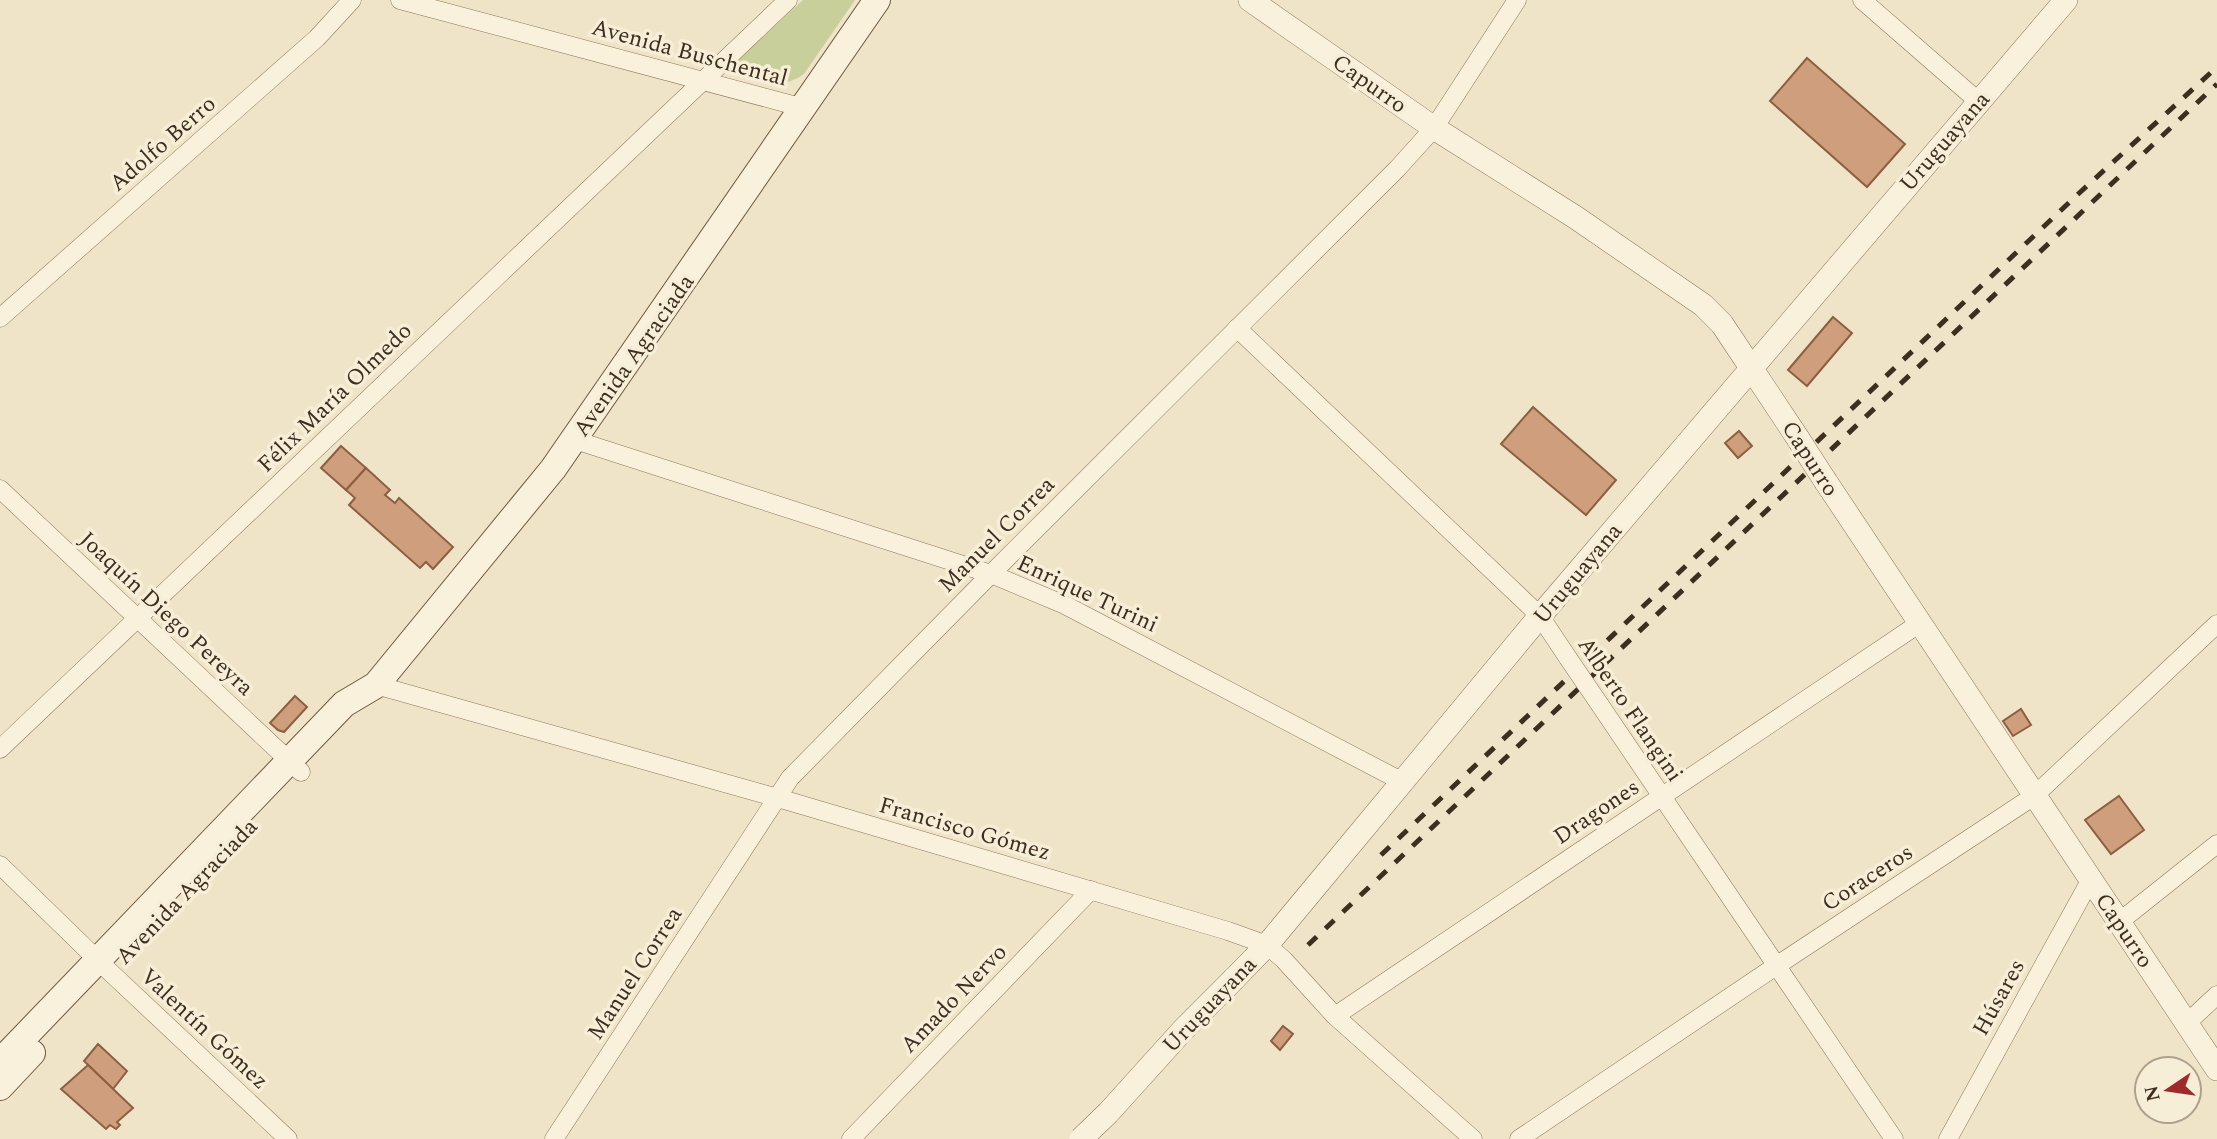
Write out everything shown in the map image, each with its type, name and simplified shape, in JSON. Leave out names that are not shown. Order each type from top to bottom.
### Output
[{"type":"main road","name":"Avenida Agraciada","points":[[0,1062],[104,965],[158,923],[295,767],[359,713],[371,688],[464,580],[575,440],[877,0]]},
{"type":"main road","name":"Avenida Agraciada","points":[[0,1087],[104,965]]},
{"type":"street","name":"Adolfo Berro","points":[[0,318],[317,38],[352,0]]},
{"type":"street","name":"Avenida Buschental","points":[[400,0],[804,108]]},
{"type":"street","name":"Félix María Olmedo","points":[[0,750],[788,0]]},
{"type":"street","name":"Capurro","points":[[1250,0],[1434,128],[1575,218],[1703,305],[1722,324],[2217,1069]]},
{"type":"street","name":"Manuel Correa","points":[[554,1139],[790,778],[1397,169],[1434,128],[1517,0]]},
{"type":"street","points":[[1862,0],[1978,102]]},
{"type":"street","name":"Uruguayana","points":[[1081,1139],[1267,945],[1540,616],[2066,0]]},
{"type":"street","name":"Alberto Flangini","points":[[1237,328],[1540,616],[1894,1139]]},
{"type":"street","name":"Enrique Turini","points":[[575,440],[991,574],[1065,605],[1403,782]]},
{"type":"street","name":"Joaquín Diego Pereyra","points":[[0,489],[295,767]]},
{"type":"street","name":"Dragones","points":[[1335,1016],[1920,623]]},
{"type":"street","name":"Coraceros","points":[[1519,1139],[2034,796],[2217,624]]},
{"type":"street","name":"Francisco Gómez","points":[[371,688],[778,798],[1228,931],[1267,945],[1335,1016],[1473,1139]]},
{"type":"street","points":[[2119,922],[2217,844]]},
{"type":"street","name":"Valentín Gómez","points":[[0,865],[288,1139]]},
{"type":"street","name":"Húsares","points":[[1948,1139],[2091,880]]},
{"type":"street","name":"Amado Nervo","points":[[851,1139],[1091,890]]},
{"type":"street","points":[[2187,1023],[2217,995]]},
{"type":"green space","points":[[803,0],[855,0],[804,74],[780,83],[740,77],[735,64],[738,59]]},
{"type":"building","points":[[1807,58],[1905,144],[1867,187],[1770,101]]},
{"type":"building","points":[[1833,317],[1852,333],[1807,386],[1788,370]]},
{"type":"building","points":[[1533,407],[1616,480],[1586,515],[1501,444]]},
{"type":"building","points":[[1739,431],[1752,446],[1738,458],[1725,443]]},
{"type":"building","points":[[341,446],[366,468],[346,490],[321,468]]},
{"type":"building","points":[[366,468],[390,490],[385,495],[395,503],[399,498],[453,547],[433,569],[426,562],[420,568],[349,505],[355,498],[346,490]]},
{"type":"building","points":[[295,696],[307,707],[284,732],[278,730],[270,723]]},
{"type":"building","points":[[2021,709],[2031,725],[2013,736],[2003,721]]},
{"type":"building","points":[[2119,796],[2144,830],[2111,854],[2085,820]]},
{"type":"building","points":[[1283,1026],[1293,1034],[1280,1050],[1271,1041]]},
{"type":"building","points":[[98,1044],[127,1071],[113,1089],[84,1061]]},
{"type":"building","points":[[88,1065],[133,1108],[117,1122],[120,1125],[116,1129],[110,1125],[106,1129],[61,1089]]},
{"type":"railway","points":[[1381,855],[2076,196],[2217,67]]},
{"type":"railway","points":[[1308,945],[2217,84]]}]
